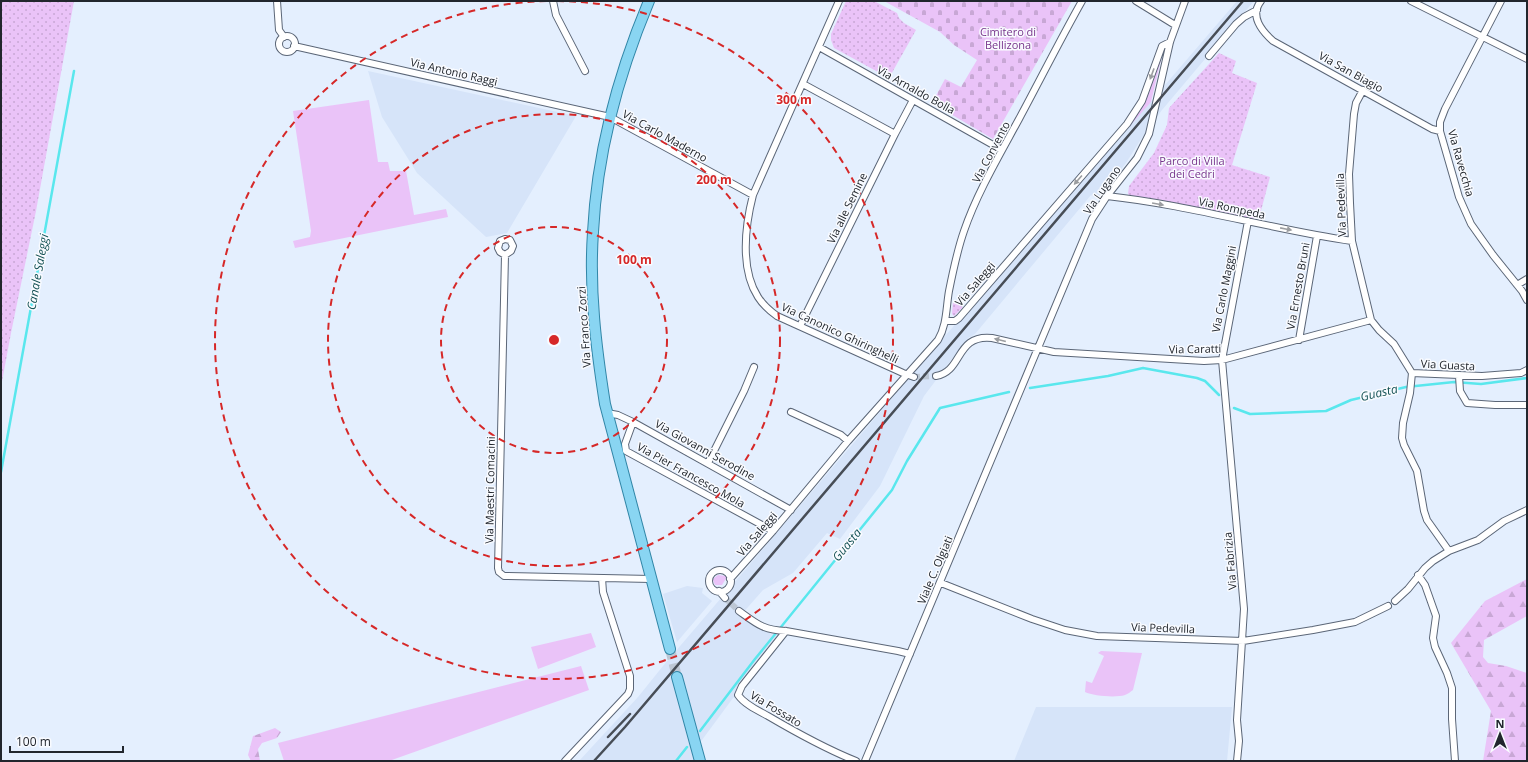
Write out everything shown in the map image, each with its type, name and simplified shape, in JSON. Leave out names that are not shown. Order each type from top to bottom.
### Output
[{"type":"main road","name":"Via Franco Zorzi","points":[[649,1],[628,53],[610,117],[597,185],[592,245],[593,298],[598,363],[607,413],[670,649]]},
{"type":"main road","points":[[677,677],[700,761]]},
{"type":"street","points":[[277,1],[279,30],[284,37]]},
{"type":"street","points":[[552,1],[556,15],[585,71]]},
{"type":"street","name":"Via Canonico Ghiringhelli","points":[[839,1],[753,196],[746,238],[749,273],[757,297],[777,316],[914,377]]},
{"type":"street","name":"Via Convento","points":[[946,321],[954,263],[964,231],[978,198],[1062,35],[1082,1]]},
{"type":"street","points":[[1136,1],[1175,25]]},
{"type":"street","name":"Via Lugano","points":[[1022,387],[1092,219],[1107,196],[1137,158],[1149,134],[1170,42],[1184,1]]},
{"type":"street","points":[[1209,56],[1236,24],[1244,17],[1257,10],[1261,1]]},
{"type":"street","points":[[1411,1],[1527,59]]},
{"type":"street","name":"Via Ravecchia","points":[[1501,1],[1445,109],[1440,122],[1440,132],[1459,197],[1471,224],[1492,255],[1517,284],[1527,300]]},
{"type":"street","name":"Via San Biagio","points":[[1257,10],[1258,24],[1262,32],[1274,41],[1432,129],[1440,132]]},
{"type":"street","points":[[284,37],[289,37],[293,39],[294,46],[292,50],[287,52],[281,49],[279,42],[284,37]]},
{"type":"street","name":"Via Saleggi","points":[[719,591],[727,588],[730,579],[791,510],[848,441],[938,340],[946,321],[955,321],[959,318],[1127,124],[1142,101],[1162,46],[1170,42]]},
{"type":"street","name":"Via Antonio Raggi","points":[[294,46],[610,117]]},
{"type":"street","name":"Via Arnaldo Bolla","points":[[819,47],[1002,150]]},
{"type":"street","points":[[803,84],[894,134]]},
{"type":"street","name":"Via Pedevilla","points":[[1363,90],[1356,103],[1349,189],[1352,241],[1371,320]]},
{"type":"street","name":"Via alle Semine","points":[[800,326],[894,134],[913,100]]},
{"type":"street","name":"Via Carlo Maderno","points":[[610,117],[753,196]]},
{"type":"street","name":"Via Rompeda","points":[[1107,196],[1248,221],[1317,236],[1352,241]]},
{"type":"street","name":"Via Carlo Maggini","points":[[1222,360],[1248,221]]},
{"type":"street","name":"Via Ernesto Bruni","points":[[1299,340],[1317,236]]},
{"type":"street","name":"Via Maestri Comacini","points":[[505,255],[499,572],[504,576],[651,579]]},
{"type":"street","points":[[1517,284],[1527,279]]},
{"type":"street","name":"Via Caratti","points":[[936,376],[949,370],[968,343],[974,339],[992,338],[1054,352],[1164,360],[1204,361],[1222,360],[1371,320]]},
{"type":"street","name":"Via Guasta","points":[[1371,320],[1394,344],[1412,373],[1482,376],[1521,373],[1527,370]]},
{"type":"street","name":"Via Fabrizia","points":[[1222,360],[1244,602],[1243,641],[1236,720],[1239,741],[1237,761]]},
{"type":"street","points":[[708,463],[744,391],[754,367]]},
{"type":"street","points":[[1412,373],[1403,422],[1402,431],[1404,445],[1417,471],[1427,520],[1449,551]]},
{"type":"street","points":[[1458,376],[1459,385],[1465,400],[1469,404],[1527,405]]},
{"type":"street","name":"Viale C. Olgiati","points":[[866,761],[1022,387]]},
{"type":"street","points":[[790,412],[841,435],[848,441]]},
{"type":"street","name":"Via Giovanni Serodine","points":[[607,413],[618,415],[633,422],[791,510]]},
{"type":"street","name":"Via Pier Francesco Mola","points":[[633,422],[625,444],[626,452],[773,531]]},
{"type":"street","points":[[1395,601],[1408,589],[1418,575],[1429,564],[1449,551],[1478,540],[1504,521],[1527,510]]},
{"type":"street","points":[[725,598],[719,591],[710,586],[709,580],[714,572],[721,570],[727,573],[730,579]]},
{"type":"street","points":[[1418,575],[1425,585],[1436,616],[1433,638],[1435,647],[1452,688],[1452,719],[1455,761]]},
{"type":"street","points":[[565,761],[628,694],[630,689],[630,676],[603,592],[602,578]]},
{"type":"street","name":"Via Pedevilla","points":[[941,583],[1032,619],[1077,633],[1097,636],[1243,641],[1355,622],[1388,606]]},
{"type":"street","points":[[739,611],[768,630],[784,631],[890,649],[910,654]]},
{"type":"street","name":"Via Fossato","points":[[784,631],[742,686],[738,695],[741,699],[756,709],[798,734],[856,761]]},
{"type":"shaded area","points":[[1237,1],[1254,1],[1162,110],[1126,163],[1097,199],[1091,195],[975,334],[968,338],[924,396],[880,486],[840,539],[827,533],[793,573],[763,590],[741,615],[780,635],[738,695],[733,698],[702,740],[696,745],[700,761],[579,761],[638,697],[945,336],[1129,127]]},
{"type":"shaded area","points":[[368,71],[576,116],[507,233],[486,237],[417,173],[382,117]]},
{"type":"shaded area","points":[[687,586],[703,588],[702,593],[712,601],[677,642],[663,594]]},
{"type":"shaded area","points":[[1036,707],[1232,707],[1227,761],[1014,761]]},
{"type":"green space","points":[[1,1],[74,1],[36,211],[1,387]]},
{"type":"green space","points":[[846,1],[874,1],[897,13],[899,18],[904,23],[916,30],[889,78],[834,48],[831,40],[831,34]]},
{"type":"green space","name":"Cimitero di Bellizona","points":[[884,1],[1072,1],[993,139],[932,103],[945,79],[961,87],[977,60],[954,45],[940,32]]},
{"type":"green space","points":[[1164,47],[1151,102],[1128,127]]},
{"type":"green space","name":"Parco di Villa dei Cedri","points":[[1219,53],[1236,61],[1232,73],[1257,83],[1232,165],[1270,177],[1259,218],[1249,219],[1133,198],[1128,194],[1129,186],[1154,153],[1167,125],[1169,108]]},
{"type":"green space","points":[[369,100],[378,162],[388,162],[390,171],[406,171],[414,215],[446,209],[448,217],[295,248],[293,241],[310,237],[311,231],[293,111]]},
{"type":"green space","points":[[953,302],[963,307],[954,316],[952,314]]},
{"type":"green space","points":[[718,575],[727,577],[722,585],[715,585],[713,580]]},
{"type":"green space","points":[[1527,579],[1527,616],[1484,640],[1483,657],[1488,663],[1506,666],[1527,673],[1527,761],[1483,761],[1491,711],[1451,643],[1485,601]]},
{"type":"green space","points":[[591,633],[596,647],[538,669],[531,647]]},
{"type":"green space","points":[[1101,651],[1142,653],[1133,690],[1128,694],[1110,696],[1085,692],[1086,681],[1092,683],[1104,656],[1098,653]]},
{"type":"green space","points":[[581,666],[589,690],[389,761],[284,761],[278,743]]},
{"type":"green space","points":[[275,728],[281,732],[277,738],[262,743],[258,749],[260,761],[251,761],[248,755],[253,736]]},
{"type":"waterway","name":"Canale Saleggi","points":[[1,472],[74,71]]},
{"type":"waterway","name":"Guasta","points":[[1030,388],[1108,376],[1143,368],[1197,378],[1205,381],[1219,395]]},
{"type":"waterway","name":"Guasta","points":[[1234,408],[1250,414],[1326,411],[1351,400],[1406,387],[1454,382],[1481,384],[1527,378]]},
{"type":"waterway","name":"Guasta","points":[[700,731],[755,659],[892,490],[907,461],[940,408],[1009,392]]},
{"type":"waterway","points":[[676,761],[687,747]]},
{"type":"tunnel","points":[[914,377],[936,376]]},
{"type":"tunnel","points":[[725,598],[739,611]]},
{"type":"tunnel","points":[[670,649],[677,677]]},
{"type":"railway","points":[[594,761],[625,727],[1243,1]]},
{"type":"railway","points":[[608,737],[630,714]]}]
